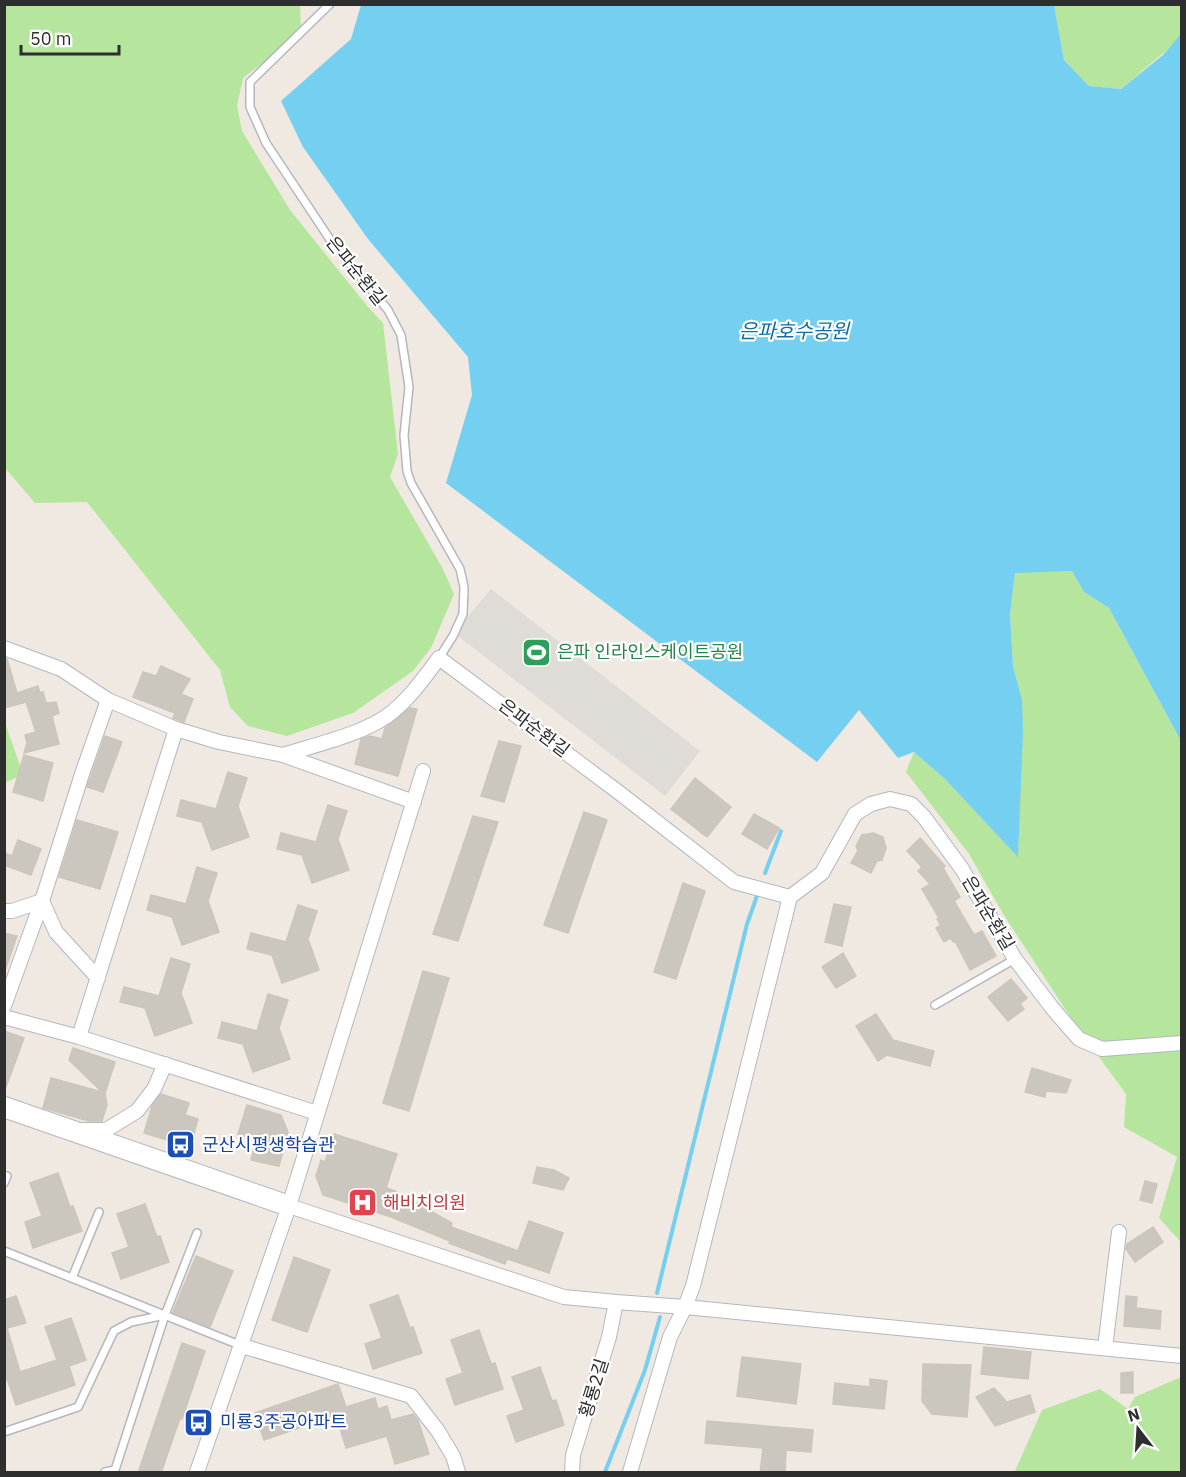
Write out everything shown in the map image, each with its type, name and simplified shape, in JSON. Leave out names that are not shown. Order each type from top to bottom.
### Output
[{"type":"street","points":[[4,648],[61,669],[108,700],[176,729],[219,742],[283,755],[414,802]]},
{"type":"street","points":[[283,755],[352,733],[386,717],[404,701],[439,658]]},
{"type":"street","name":"은파순환길","points":[[439,658],[734,882],[790,897],[822,873],[855,814],[882,800],[890,799],[911,804],[943,841],[962,869],[1015,959],[1079,1039],[1102,1049],[1182,1043]]},
{"type":"street","points":[[4,1006],[42,901],[108,700]]},
{"type":"street","points":[[79,1037],[176,729]]},
{"type":"street","points":[[197,1473],[289,1206],[423,771]]},
{"type":"street","points":[[630,1473],[670,1337],[685,1307],[696,1275],[790,897]]},
{"type":"street","points":[[4,911],[12,911],[42,901]]},
{"type":"street","points":[[42,901],[56,932],[98,978]]},
{"type":"street","points":[[4,1017],[79,1037],[317,1113]]},
{"type":"street","points":[[73,1129],[106,1130],[137,1111],[154,1089],[165,1064]]},
{"type":"street","points":[[4,1107],[73,1129],[289,1206],[564,1297],[1182,1356]]},
{"type":"street","points":[[1105,1348],[1119,1232]]},
{"type":"street","name":"황룡2길","points":[[572,1473],[573,1455],[609,1337],[616,1302]]},
{"type":"street","points":[[242,1346],[411,1396],[438,1431],[453,1456],[458,1473]]},
{"type":"lane","name":"은파순환길","points":[[330,4],[250,82],[250,107],[266,143],[324,231],[388,310],[401,335],[409,387],[404,435],[407,471],[411,483],[460,569],[464,586],[463,614],[439,658]]},
{"type":"lane","points":[[935,1005],[1015,959]]},
{"type":"lane","points":[[72,1278],[99,1212]]},
{"type":"lane","points":[[105,1473],[115,1470],[165,1316],[197,1233]]},
{"type":"lane","points":[[4,1251],[242,1346]]},
{"type":"lane","points":[[4,1432],[78,1407],[114,1331],[130,1322],[165,1316]]},
{"type":"green space","points":[[4,5],[300,5],[301,27],[284,46],[243,78],[237,106],[242,131],[290,210],[383,323],[398,454],[390,477],[442,567],[454,594],[431,648],[413,671],[353,713],[287,736],[248,726],[230,707],[220,670],[87,502],[35,503],[5,468]]},
{"type":"green space","points":[[1054,5],[1181,5],[1181,38],[1121,89],[1089,86],[1064,60]]},
{"type":"green space","points":[[1072,571],[1084,592],[1109,608],[1181,741],[1181,1242],[1159,1218],[1177,1157],[1124,1127],[1126,1094],[1075,1024],[1005,917],[969,854],[906,772],[914,752],[945,779],[1018,856],[1022,700],[1013,666],[1010,614],[1015,572]]},
{"type":"green space","points":[[4,720],[23,774],[5,783],[4,783]]},
{"type":"green space","points":[[1181,1377],[1181,1472],[1015,1471],[1042,1410],[1100,1389],[1128,1409],[1135,1397]]},
{"type":"shaded area","name":"은파 인라인스케이트공원","points":[[491,589],[700,751],[665,796],[454,633]]},
{"type":"water","name":"은파호수공원","points":[[361,5],[1054,5],[1064,60],[1089,86],[1121,89],[1163,55],[1181,34],[1181,741],[1109,608],[1084,592],[1072,571],[1015,573],[1010,614],[1013,666],[1022,700],[1023,732],[1018,857],[945,779],[914,752],[898,758],[859,710],[817,762],[446,483],[472,395],[468,357],[368,239],[303,147],[281,101],[351,39]]},
{"type":"building","points":[[4,659],[7,659],[17,693],[38,686],[40,693],[43,692],[46,703],[56,702],[59,713],[52,716],[59,744],[24,753],[27,743],[25,735],[36,732],[26,702],[4,708]]},
{"type":"building","points":[[161,666],[190,679],[181,694],[193,699],[184,722],[173,718],[175,713],[133,697],[143,672],[156,676]]},
{"type":"building","points":[[410,708],[417,709],[398,776],[355,764],[361,739],[370,736],[382,739],[385,728]]},
{"type":"building","points":[[105,736],[122,742],[103,792],[87,787]]},
{"type":"building","points":[[499,741],[521,746],[504,802],[481,796]]},
{"type":"building","points":[[24,755],[53,763],[43,801],[13,792]]},
{"type":"building","points":[[228,772],[247,778],[238,806],[249,837],[212,850],[202,822],[177,816],[181,800],[216,809]]},
{"type":"building","points":[[695,778],[731,807],[707,837],[671,809]]},
{"type":"building","points":[[328,805],[347,811],[338,839],[349,870],[312,883],[302,855],[277,849],[281,833],[316,842]]},
{"type":"building","points":[[584,812],[607,820],[568,933],[544,925]]},
{"type":"building","points":[[754,814],[779,828],[767,849],[742,834]]},
{"type":"building","points":[[473,816],[498,822],[458,941],[433,934]]},
{"type":"building","points":[[77,820],[118,832],[100,889],[59,877]]},
{"type":"building","points":[[873,833],[883,837],[886,848],[882,860],[877,861],[871,873],[851,863],[858,851],[856,846],[862,835]]},
{"type":"building","points":[[920,838],[945,866],[943,868],[960,897],[954,901],[974,935],[982,931],[996,956],[970,970],[955,941],[953,942],[951,938],[944,942],[936,928],[941,925],[937,919],[939,918],[922,889],[930,884],[918,871],[922,867],[907,851]]},
{"type":"building","points":[[18,840],[41,849],[31,875],[4,865],[4,853],[12,856]]},
{"type":"building","points":[[197,867],[217,873],[208,901],[219,932],[182,945],[172,917],[147,910],[151,895],[186,904]]},
{"type":"building","points":[[683,883],[705,891],[676,979],[654,972]]},
{"type":"building","points":[[834,904],[851,907],[842,946],[825,942]]},
{"type":"building","points":[[298,905],[317,911],[308,939],[319,970],[282,983],[272,955],[247,949],[251,933],[286,942]]},
{"type":"building","points":[[4,933],[17,936],[6,968],[4,967]]},
{"type":"building","points":[[843,953],[856,976],[836,988],[822,967]]},
{"type":"building","points":[[171,958],[190,964],[181,993],[192,1023],[155,1036],[145,1008],[120,1002],[124,987],[159,996]]},
{"type":"building","points":[[423,971],[449,978],[409,1111],[383,1103]]},
{"type":"building","points":[[1011,979],[1027,998],[1020,1004],[1024,1009],[1008,1021],[988,997]]},
{"type":"building","points":[[268,994],[288,1000],[279,1028],[290,1059],[253,1072],[243,1044],[218,1038],[222,1022],[257,1031]]},
{"type":"building","points":[[876,1014],[893,1040],[934,1051],[930,1066],[887,1055],[878,1061],[856,1026]]},
{"type":"building","points":[[4,1031],[24,1038],[6,1087],[4,1086]]},
{"type":"building","points":[[73,1048],[115,1062],[105,1093],[107,1105],[102,1121],[89,1121],[43,1108],[51,1078],[102,1092],[69,1060]]},
{"type":"building","points":[[1032,1068],[1071,1080],[1066,1093],[1046,1091],[1045,1097],[1025,1092]]},
{"type":"building","points":[[161,1094],[189,1103],[185,1115],[198,1119],[190,1147],[144,1133],[152,1106]]},
{"type":"building","points":[[247,1105],[281,1115],[288,1132],[279,1166],[251,1160],[256,1140],[238,1134]]},
{"type":"building","points":[[334,1134],[397,1154],[386,1188],[452,1223],[451,1227],[518,1251],[529,1221],[563,1233],[549,1273],[507,1259],[505,1264],[449,1243],[450,1241],[391,1217],[323,1195],[316,1176],[321,1160],[325,1162]]},
{"type":"building","points":[[537,1167],[554,1170],[569,1178],[563,1190],[533,1183]]},
{"type":"building","points":[[58,1173],[70,1207],[73,1206],[82,1231],[33,1248],[25,1222],[42,1216],[30,1183]]},
{"type":"building","points":[[1145,1181],[1157,1184],[1152,1203],[1140,1200]]},
{"type":"building","points":[[145,1204],[169,1262],[121,1279],[112,1253],[129,1247],[117,1214]]},
{"type":"building","points":[[1153,1227],[1163,1242],[1135,1262],[1126,1249],[1127,1244]]},
{"type":"building","points":[[196,1256],[233,1271],[210,1327],[173,1312]]},
{"type":"building","points":[[294,1257],[330,1270],[307,1332],[272,1320]]},
{"type":"building","points":[[398,1295],[422,1353],[373,1369],[365,1344],[382,1338],[370,1305]]},
{"type":"building","points":[[16,1296],[26,1323],[7,1328],[20,1372],[57,1360],[45,1327],[71,1318],[86,1360],[69,1366],[75,1385],[16,1405],[4,1370],[4,1300]]},
{"type":"building","points":[[1126,1296],[1137,1297],[1136,1308],[1161,1311],[1160,1329],[1124,1326]]},
{"type":"building","points":[[479,1330],[491,1364],[495,1363],[503,1389],[455,1405],[446,1379],[463,1373],[451,1340]]},
{"type":"building","points":[[182,1343],[205,1351],[182,1419],[180,1418],[161,1473],[138,1473]]},
{"type":"building","points":[[984,1347],[1031,1352],[1028,1379],[981,1374]]},
{"type":"building","points":[[742,1357],[801,1364],[796,1404],[737,1396]]},
{"type":"building","points":[[923,1364],[971,1365],[967,1417],[932,1414],[922,1401]]},
{"type":"building","points":[[540,1367],[552,1401],[556,1400],[564,1425],[516,1442],[507,1416],[524,1410],[512,1377]]},
{"type":"building","points":[[1133,1372],[1133,1393],[1121,1393],[1121,1373]]},
{"type":"building","points":[[870,1379],[887,1381],[884,1409],[833,1404],[835,1383],[870,1387]]},
{"type":"building","points":[[338,1384],[346,1407],[375,1398],[378,1409],[387,1406],[391,1420],[413,1414],[418,1420],[429,1454],[395,1464],[387,1436],[346,1448],[336,1415],[264,1440],[255,1413]]},
{"type":"building","points":[[994,1388],[1007,1402],[1030,1395],[1035,1412],[995,1426],[976,1397]]},
{"type":"building","points":[[707,1421],[813,1430],[811,1452],[786,1450],[785,1473],[760,1473],[763,1448],[705,1443]]},
{"type":"waterway","points":[[765,873],[781,831]]},
{"type":"waterway","points":[[657,1293],[747,924],[758,893]]},
{"type":"waterway","points":[[605,1472],[645,1370],[660,1317]]},
{"type":"place","name":"은파 인라인스케이트공원","points":[[536,652]]},
{"type":"place","name":"군산시평생학습관","points":[[181,1145]]},
{"type":"place","name":"해비치의원","points":[[362,1203]]},
{"type":"place","name":"미룡3주공아파트","points":[[199,1422]]}]
